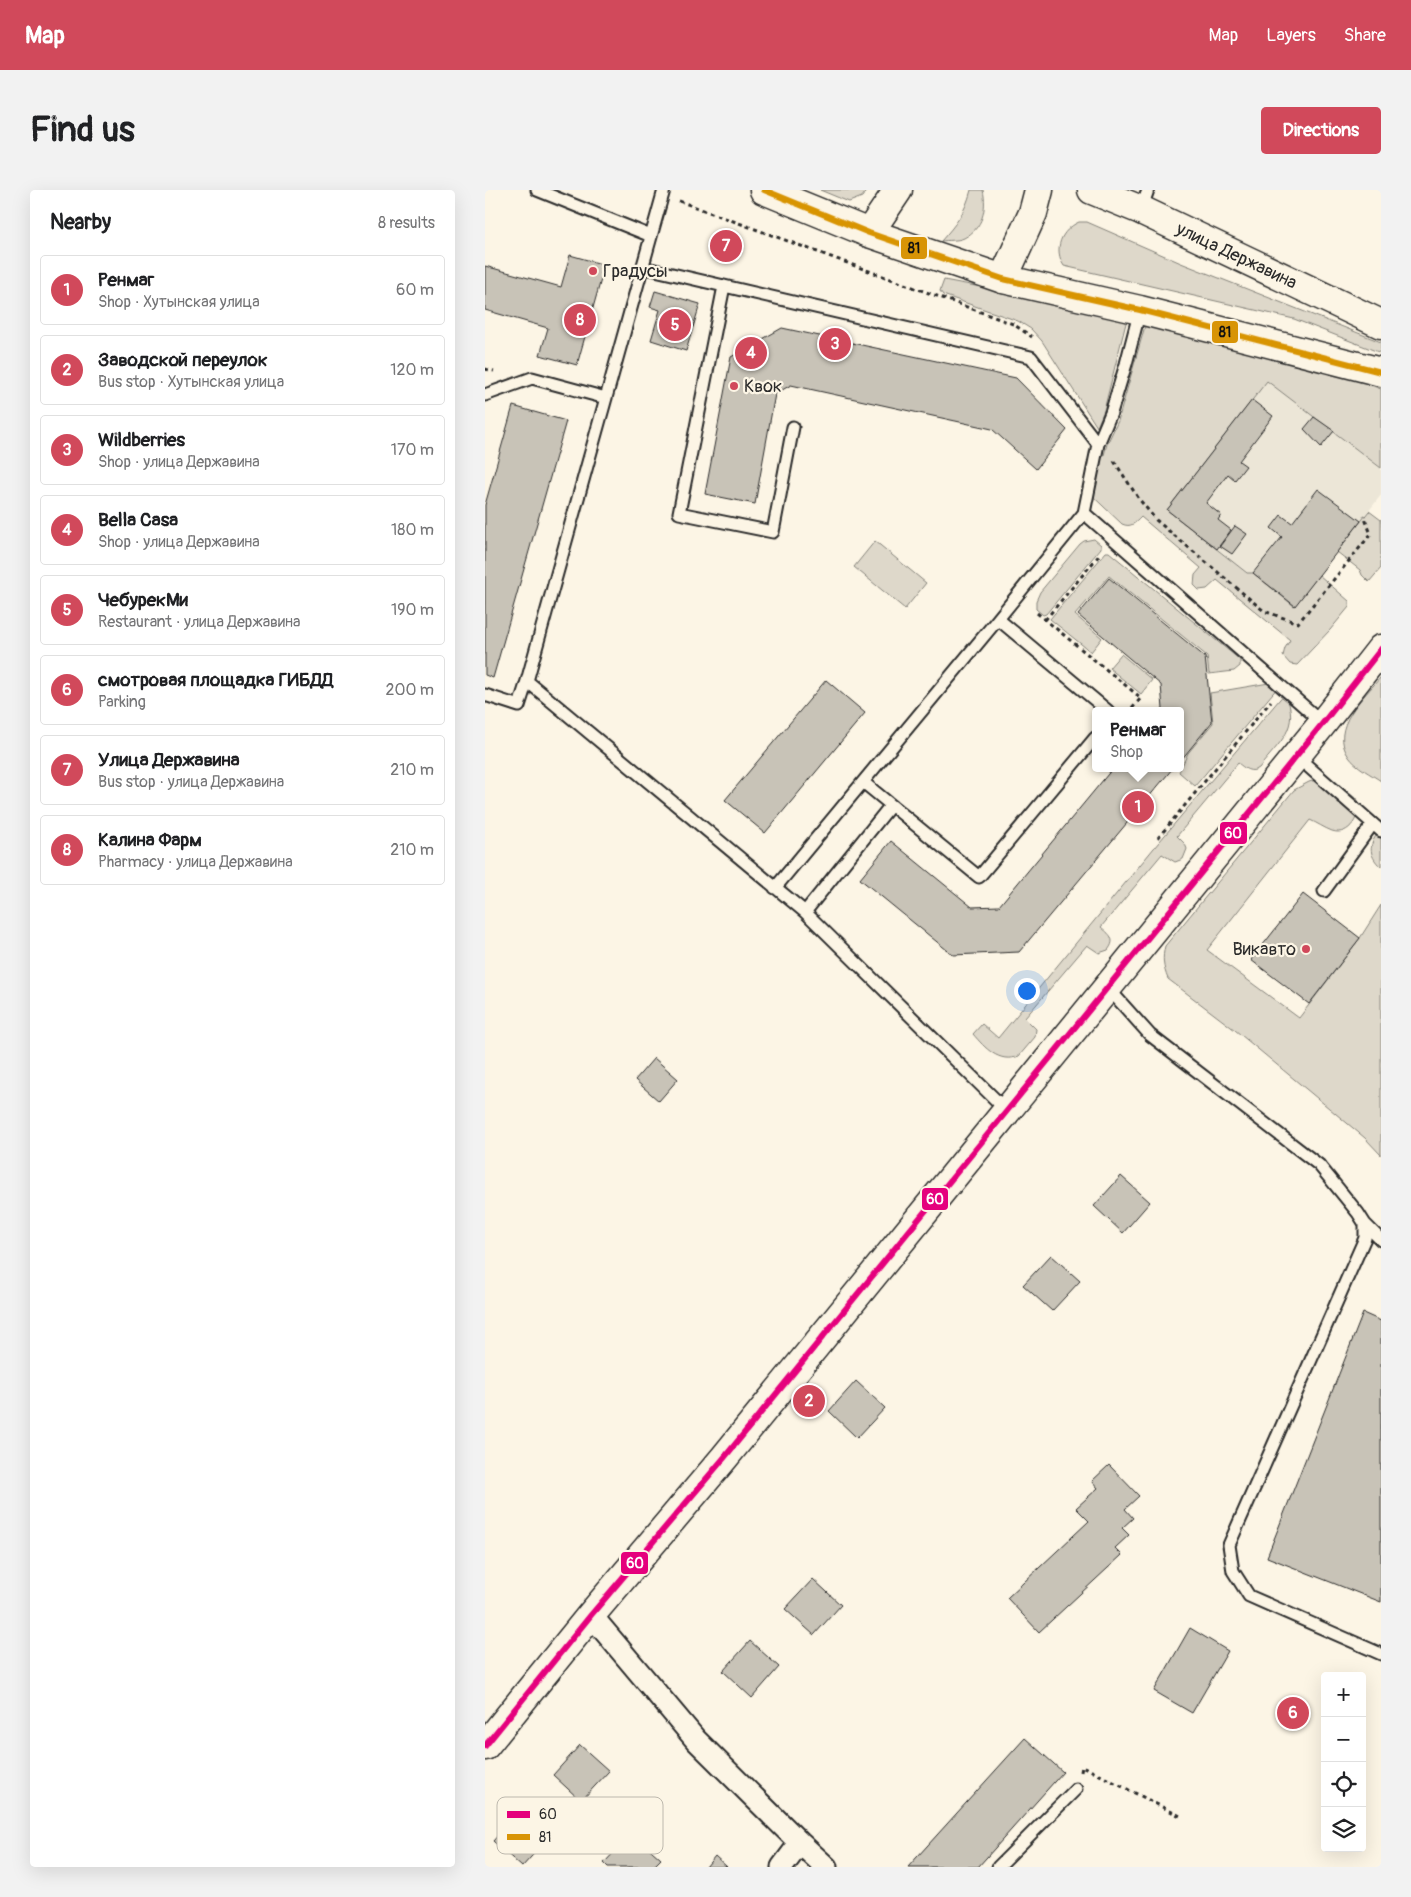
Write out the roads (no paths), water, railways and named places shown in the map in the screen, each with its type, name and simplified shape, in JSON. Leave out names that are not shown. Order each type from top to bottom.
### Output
[{"type":"street","points":[[765,190],[869,233],[1003,278],[1140,310],[1381,372]]},
{"type":"street","points":[[869,233],[898,190]]},
{"type":"street","points":[[1003,278],[1033,212],[1039,190]]},
{"type":"street","name":"улица Державина","points":[[1092,190],[1145,200],[1381,324]]},
{"type":"street","points":[[485,1746],[1107,988],[1381,649]]},
{"type":"street","points":[[591,1615],[695,1740],[826,1867]]},
{"type":"street","points":[[783,1867],[800,1843]]},
{"type":"lane","points":[[537,190],[651,236]]},
{"type":"lane","points":[[485,696],[519,706],[664,190]]},
{"type":"lane","points":[[642,267],[1031,357],[1097,444]]},
{"type":"lane","points":[[724,286],[679,513],[773,532],[793,427]]},
{"type":"lane","points":[[775,888],[1084,513],[1097,444],[1111,413],[1140,310]]},
{"type":"lane","points":[[485,395],[532,378],[606,398]]},
{"type":"lane","points":[[1084,513],[1323,723]]},
{"type":"lane","points":[[998,619],[1103,707]]},
{"type":"lane","points":[[527,681],[805,912],[1006,1110]]},
{"type":"lane","points":[[863,782],[979,877],[1092,742]]},
{"type":"lane","points":[[1295,755],[1377,828],[1325,891]]},
{"type":"lane","points":[[805,912],[891,805]]},
{"type":"lane","points":[[1107,988],[1150,1035],[1319,1166],[1365,1224],[1381,1240]]},
{"type":"lane","points":[[1365,1224],[1365,1238],[1229,1545],[1233,1571],[1249,1596],[1381,1654]]},
{"type":"lane","points":[[998,1867],[1076,1789]]},
{"type":"place","name":"Улица Державина","points":[[726,246]]},
{"type":"place","name":"Градусы","points":[[593,271]]},
{"type":"place","name":"Калина Фарм","points":[[580,320]]},
{"type":"place","name":"ЧебурекМи","points":[[675,325]]},
{"type":"place","name":"Wildberries","points":[[835,344]]},
{"type":"place","name":"Bella Casa","points":[[751,353]]},
{"type":"place","name":"Квок","points":[[734,386]]},
{"type":"place","name":"Ренмаг","points":[[1138,807]]},
{"type":"place","name":"Викавто","points":[[1306,949]]},
{"type":"place","name":"Заводской переулок","points":[[809,1401]]},
{"type":"place","name":"смотровая площадка ГИБДД","points":[[1293,1713]]}]
